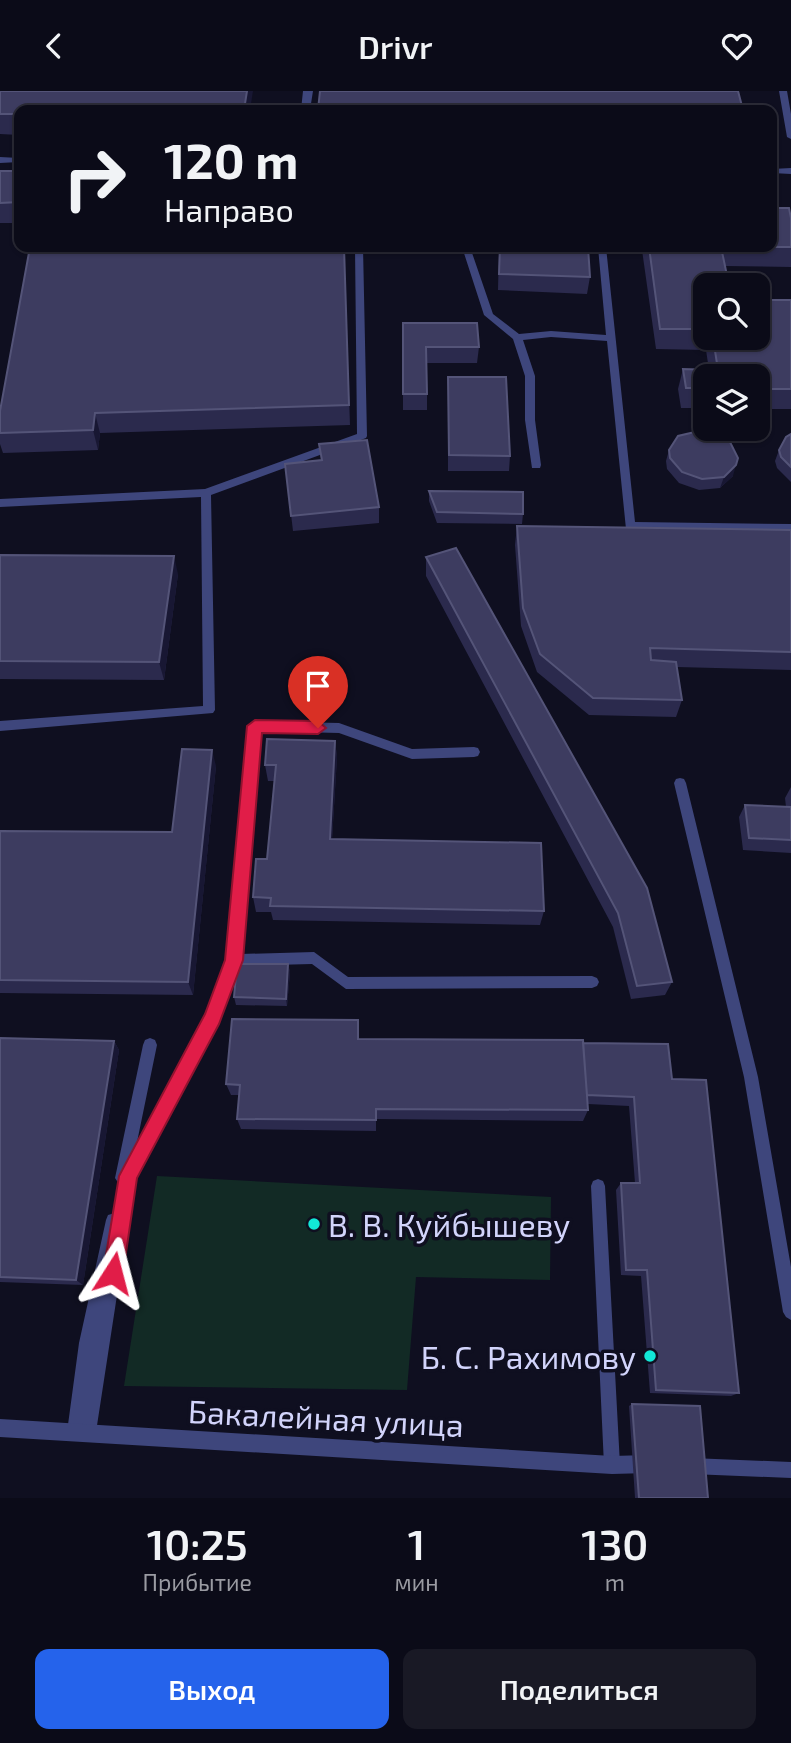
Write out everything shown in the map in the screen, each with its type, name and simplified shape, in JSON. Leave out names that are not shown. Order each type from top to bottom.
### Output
[{"type":"street","name":"Бакалейная улица","points":[[0,1428],[612,1465],[661,1465]]},
{"type":"lane","points":[[783,91],[791,137]]},
{"type":"lane","points":[[0,503],[206,493],[362,436],[359,252]]},
{"type":"lane","points":[[468,252],[489,315],[517,337],[530,376],[530,421],[536,465]]},
{"type":"lane","points":[[602,252],[630,526],[791,528]]},
{"type":"lane","points":[[517,337],[551,334],[611,338]]},
{"type":"lane","points":[[0,726],[209,710],[206,493]]},
{"type":"lane","points":[[81,1432],[128,1176],[213,1018],[234,960],[255,726],[339,728],[412,754],[474,752]]},
{"type":"lane","points":[[680,783],[751,1077],[791,1312]]},
{"type":"lane","points":[[234,960],[314,958],[346,983],[592,982]]},
{"type":"lane","points":[[81,1432],[87,1343],[150,1045]]},
{"type":"lane","points":[[598,1186],[612,1465]]},
{"type":"lane","points":[[661,1465],[791,1470]]},
{"type":"green space","points":[[157,1176],[551,1197],[550,1280],[416,1277],[407,1390],[124,1386]]},
{"type":"building","points":[[0,91],[247,91],[245,105],[14,105],[14,114],[0,114]]},
{"type":"building","points":[[320,91],[738,91],[742,105],[319,105]]},
{"type":"building","points":[[0,171],[14,171],[14,202],[0,203]]},
{"type":"building","points":[[777,208],[789,208],[791,247],[777,247]]},
{"type":"building","points":[[29,252],[344,252],[349,405],[95,413],[93,430],[0,433],[0,411]]},
{"type":"building","points":[[500,252],[588,252],[590,277],[499,274]]},
{"type":"building","points":[[650,252],[722,252],[726,273],[693,273],[693,329],[660,329]]},
{"type":"building","points":[[770,300],[791,300],[791,389],[770,389],[770,364],[717,364],[715,350],[770,350]]},
{"type":"building","points":[[403,323],[477,323],[479,347],[426,347],[427,394],[403,394]]},
{"type":"building","points":[[683,369],[693,369],[693,388],[686,388]]},
{"type":"building","points":[[448,377],[506,377],[510,456],[449,455]]},
{"type":"building","points":[[693,432],[693,441],[730,442],[738,458],[736,465],[724,477],[702,479],[682,472],[670,458],[669,450],[678,436]]},
{"type":"building","points":[[791,434],[791,467],[781,457],[779,450],[786,437]]},
{"type":"building","points":[[367,440],[379,507],[291,516],[285,464],[322,460],[319,444]]},
{"type":"building","points":[[429,491],[523,492],[523,514],[437,512]]},
{"type":"building","points":[[517,526],[791,530],[791,652],[650,648],[651,660],[676,662],[682,700],[593,698],[540,654],[523,608]]},
{"type":"building","points":[[456,548],[647,888],[672,982],[637,986],[618,913],[426,557]]},
{"type":"building","points":[[0,555],[174,556],[159,662],[0,661]]},
{"type":"building","points":[[267,739],[335,741],[330,839],[541,843],[544,911],[270,906],[271,898],[253,897],[256,859],[267,859],[276,765],[265,765]]},
{"type":"building","points":[[182,749],[212,750],[188,982],[0,980],[0,831],[172,832]]},
{"type":"building","points":[[745,805],[791,807],[791,840],[749,838]]},
{"type":"building","points":[[237,964],[288,964],[286,999],[234,997]]},
{"type":"building","points":[[232,1019],[358,1020],[358,1039],[583,1040],[588,1110],[376,1109],[376,1120],[237,1119],[240,1085],[226,1084]]},
{"type":"building","points":[[0,1038],[114,1041],[76,1280],[0,1277]]},
{"type":"building","points":[[583,1043],[668,1044],[672,1079],[706,1080],[739,1393],[656,1390],[647,1270],[626,1270],[621,1183],[640,1183],[634,1097],[587,1095]]},
{"type":"building","points":[[632,1404],[700,1406],[708,1498],[639,1498]]},
{"type":"place","name":"В. В. Куйбышеву","points":[[314,1224]]},
{"type":"place","name":"Б. С. Рахимову","points":[[650,1356]]},
{"type":"route","points":[[113,1273],[128,1176],[213,1018],[234,960],[255,726],[318,728]]}]
